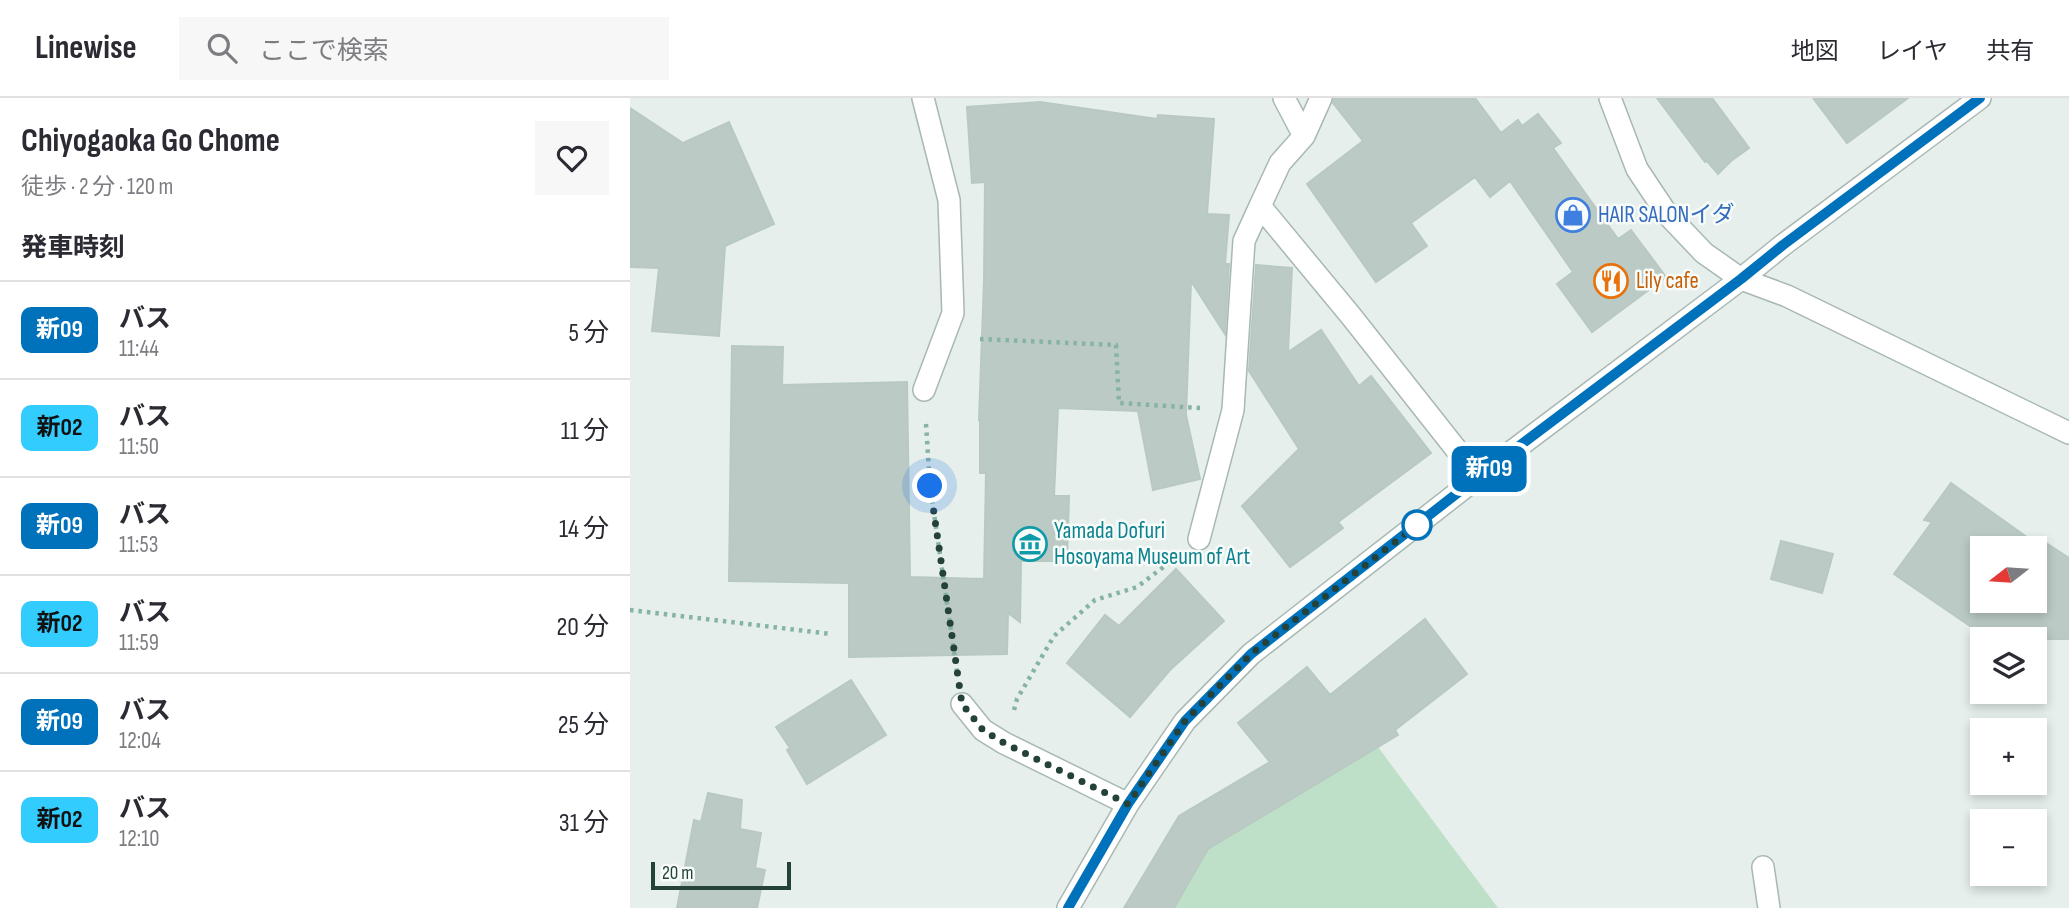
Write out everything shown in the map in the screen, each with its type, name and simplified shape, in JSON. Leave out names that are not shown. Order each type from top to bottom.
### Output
[{"type":"street","points":[[923,98],[949,201],[953,313],[924,390]]},
{"type":"street","points":[[1284,98],[1304,136]]},
{"type":"street","points":[[1199,539],[1233,410],[1244,242],[1280,163],[1304,136],[1321,98]]},
{"type":"street","points":[[1610,98],[1637,169],[1667,214],[1704,253],[1741,279],[1787,296],[2069,433]]},
{"type":"street","points":[[1068,908],[1128,804],[1185,721],[1251,654],[1970,101]]},
{"type":"street","points":[[1260,206],[1478,477]]},
{"type":"street","points":[[962,704],[983,730],[1004,743],[1128,804]]},
{"type":"street","points":[[1763,867],[1769,908]]},
{"type":"path","points":[[944,337],[1116,345],[1119,403],[1233,410]]},
{"type":"path","points":[[924,390],[930,486],[962,704]]},
{"type":"path","points":[[1004,743],[1017,699],[1054,636],[1095,600],[1137,587],[1199,539]]},
{"type":"path","points":[[630,610],[831,634]]},
{"type":"green space","points":[[1378,747],[1498,908],[1174,908],[1208,849]]},
{"type":"building","points":[[1334,98],[1475,98],[1501,133],[1518,120],[1522,126],[1538,114],[1561,143],[1553,148],[1618,239],[1631,230],[1666,277],[1592,332],[1557,284],[1573,272],[1510,181],[1490,197],[1475,177],[1411,223],[1427,246],[1376,282],[1307,184],[1363,141],[1333,103]]},
{"type":"building","points":[[1657,98],[1712,98],[1749,148],[1718,174],[1705,162]]},
{"type":"building","points":[[1813,98],[1908,98],[1847,143]]},
{"type":"building","points":[[1040,102],[1157,119],[1158,115],[1214,119],[1207,214],[1229,215],[1225,264],[1229,264],[1225,334],[1191,281],[1186,415],[1200,479],[1153,490],[1138,411],[1058,408],[1054,496],[1069,496],[1067,561],[1021,561],[1020,622],[1008,613],[1007,654],[849,657],[849,583],[729,581],[732,346],[783,347],[782,385],[907,382],[910,577],[984,579],[986,473],[980,473],[979,420],[985,182],[972,183],[967,107]]},
{"type":"building","points":[[630,108],[683,143],[729,122],[774,224],[725,246],[719,336],[652,331],[659,268],[630,267]]},
{"type":"building","points":[[1256,265],[1292,268],[1288,352],[1321,330],[1359,386],[1371,376],[1431,453],[1338,522],[1343,528],[1290,567],[1242,506],[1299,449],[1249,371]]},
{"type":"building","points":[[1951,483],[2025,536],[1970,536],[1970,613],[2047,613],[2048,544],[2069,558],[2069,639],[2047,639],[2047,627],[1971,627],[1894,574],[1932,522],[1924,520]]},
{"type":"building","points":[[1781,541],[1833,554],[1822,593],[1771,579]]},
{"type":"building","points":[[1176,569],[1224,621],[1170,670],[1130,717],[1067,663],[1105,615],[1119,626]]},
{"type":"building","points":[[1425,619],[1467,674],[1395,730],[1398,735],[1208,849],[1174,908],[1124,908],[1179,816],[1270,762],[1238,723],[1307,667],[1330,695]]},
{"type":"building","points":[[851,680],[886,735],[807,784],[787,750],[790,748],[776,727]]},
{"type":"building","points":[[708,793],[742,800],[740,829],[761,833],[755,868],[765,870],[757,908],[677,908],[694,820],[701,822]]},
{"type":"bus line","name":"新09","points":[[1068,908],[1128,804],[1185,721],[1251,654],[1478,477],[1980,98]]},
{"type":"place","name":"HAIR SALONイダ","points":[[1573,215]]},
{"type":"place","name":"Lily cafe","points":[[1611,281]]},
{"type":"place","name":"Yamada Dofuri Hosoyama Museum of Art","points":[[1030,544]]},
{"type":"route","points":[[930,486],[962,704],[983,730],[1004,743],[1128,804],[1185,721],[1251,654],[1417,525]]}]
